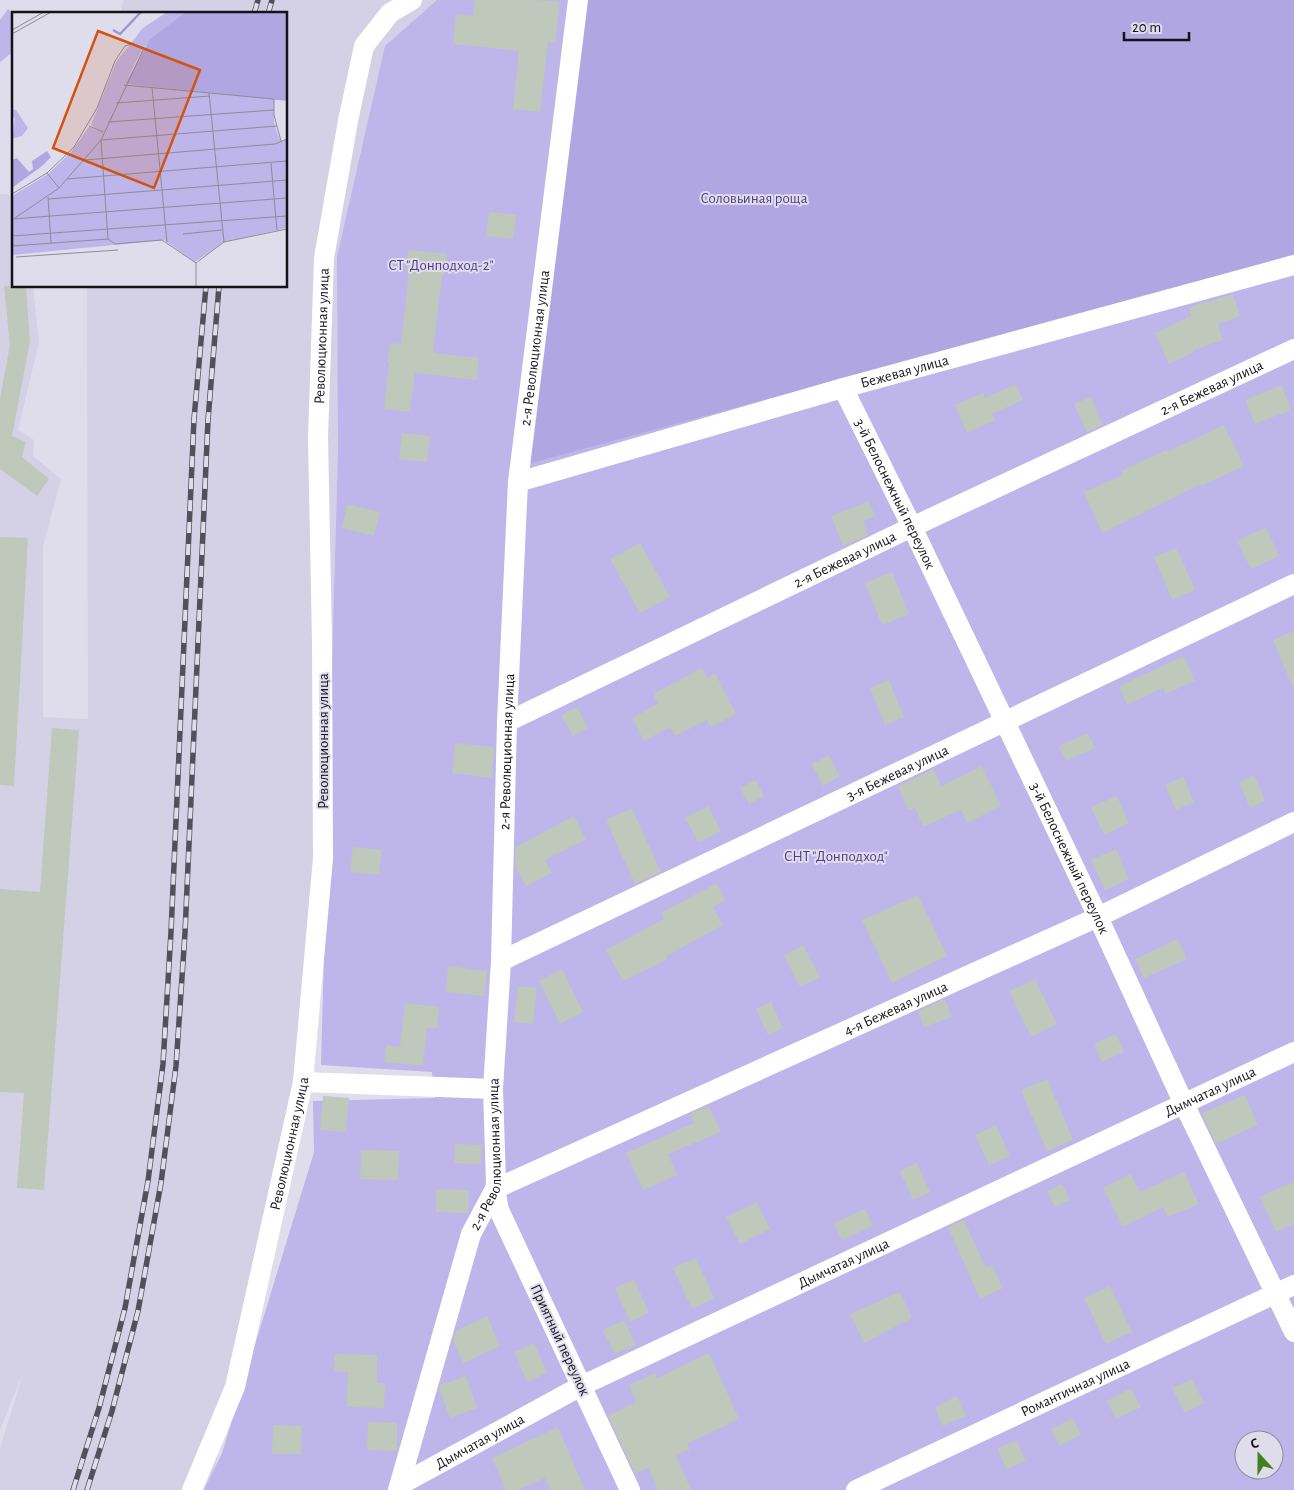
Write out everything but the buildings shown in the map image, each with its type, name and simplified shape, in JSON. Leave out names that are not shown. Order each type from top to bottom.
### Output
[{"type":"street","name":"Революционная улица","points":[[192,1490],[235,1387],[303,1082],[324,858],[318,437],[324,258],[348,121],[364,46],[390,13],[412,0]]},
{"type":"street","name":"2-я Революционная улица","points":[[399,1487],[471,1234],[495,1189],[493,1089],[501,960],[507,722],[518,482],[578,0]]},
{"type":"street","name":"Бежевая улица","points":[[518,482],[843,388],[1294,265]]},
{"type":"street","name":"2-я Бежевая улица","points":[[507,722],[912,527],[1294,349]]},
{"type":"street","name":"3-й Белоснежный переулок","points":[[843,388],[912,527],[1098,917],[1184,1104],[1294,1332]]},
{"type":"street","name":"3-я Бежевая улица","points":[[501,960],[1294,584]]},
{"type":"street","name":"4-я Бежевая улица","points":[[495,1189],[1098,917],[1294,822]]},
{"type":"street","name":"Дымчатая улица","points":[[399,1487],[581,1386],[1294,1052]]},
{"type":"street","points":[[303,1082],[493,1089]]},
{"type":"street","name":"Приятный переулок","points":[[495,1189],[499,1210],[630,1490]]},
{"type":"street","name":"Романтичная улица","points":[[856,1490],[1294,1284]]},
{"type":"shaded area","points":[[123,0],[437,0],[306,1104],[209,1490],[0,1490],[0,1448],[23,1373],[0,1430],[0,194],[12,195],[12,288],[33,288],[39,342],[18,430],[34,440],[33,456],[61,479],[43,547],[43,717],[88,719],[87,288],[288,288],[288,12],[121,12]]},
{"type":"green space","name":"СНТ \"Донподход\"","points":[[437,0],[575,0],[1294,256],[1294,1490],[204,1490],[222,1453],[314,1152],[313,1101],[435,1098],[432,1072],[321,1065],[338,451],[337,257],[385,46]]},
{"type":"green space","name":"Соловьиная роща","points":[[575,0],[1294,0],[1294,256],[524,465]]},
{"type":"green space","points":[[8,9],[12,12],[12,53],[0,62],[0,20]]},
{"type":"railway","points":[[255,12],[258,0]]},
{"type":"railway","points":[[269,12],[272,0]]},
{"type":"railway","points":[[73,1490],[99,1408],[125,1308],[148,1181],[163,1064],[171,932],[194,419],[206,288]]},
{"type":"railway","points":[[87,1490],[112,1411],[138,1311],[161,1183],[176,1066],[185,933],[208,420],[219,288]]},
{"type":"park label","name":"СТ \"Донподход-2\"","points":[[441,265]]}]
